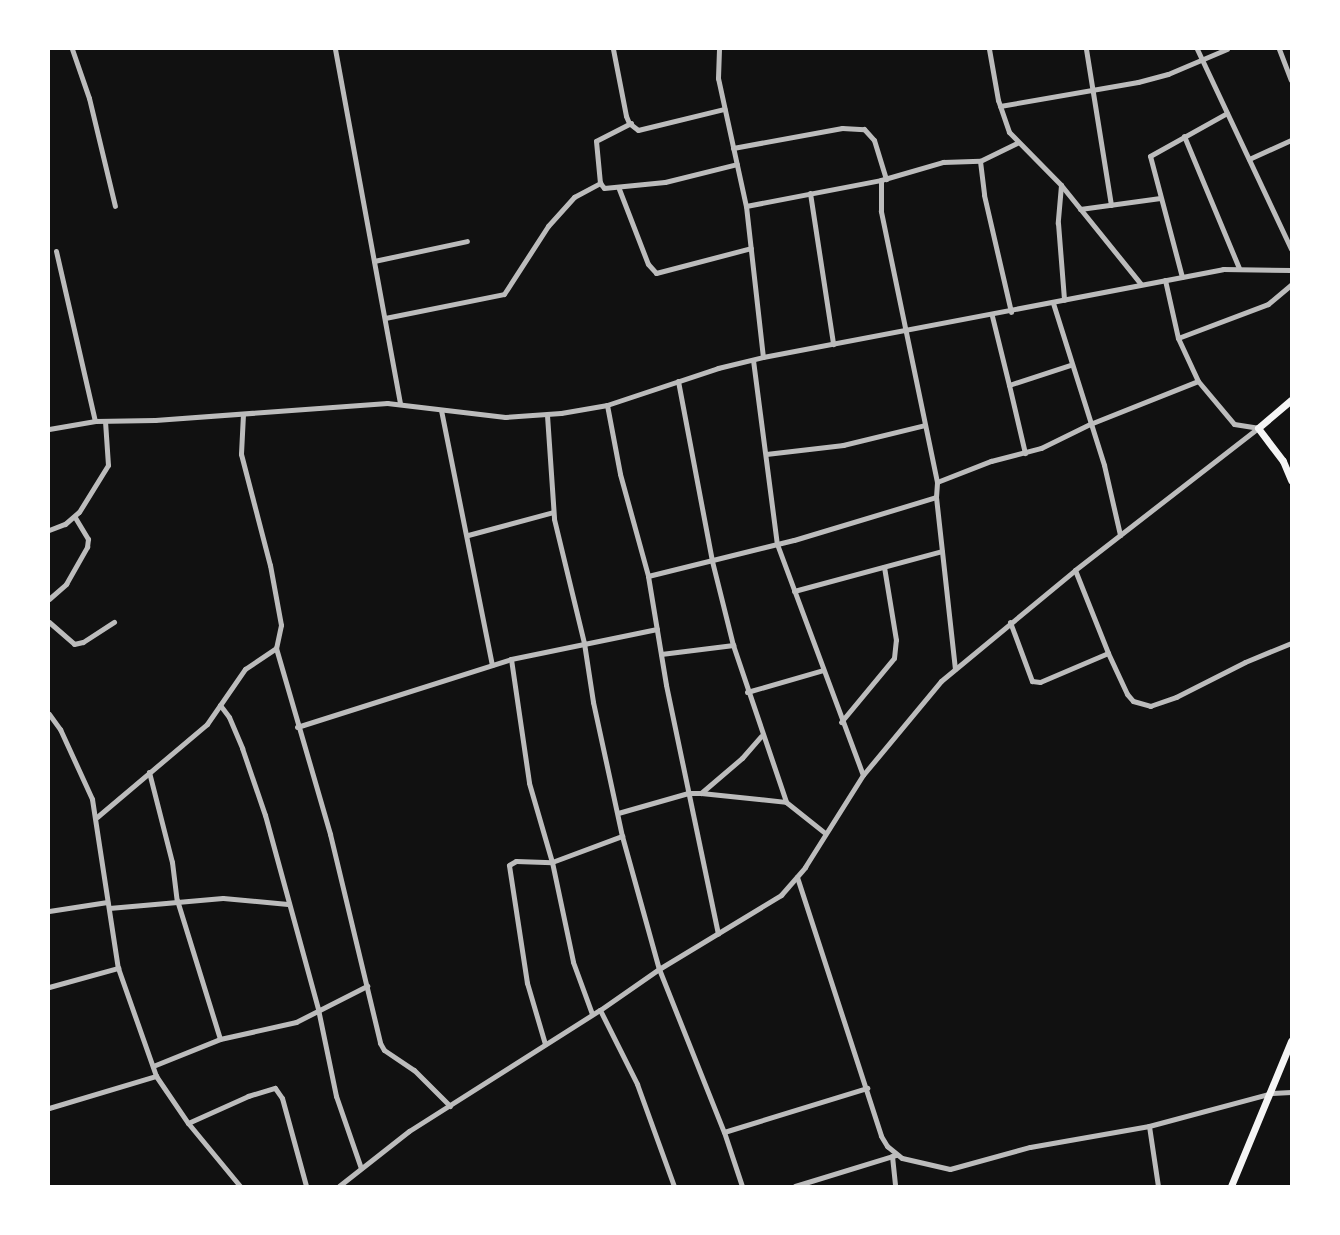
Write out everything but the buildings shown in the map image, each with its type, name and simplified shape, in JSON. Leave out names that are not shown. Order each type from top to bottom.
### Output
[{"type":"main road","points":[[1291,400],[1258,428],[1283,461],[1291,480]]},
{"type":"main road","points":[[1231,1186],[1272,1093],[1291,1041]]},
{"type":"street","points":[[72,49],[89,98],[116,206]]},
{"type":"street","points":[[335,49],[400,403]]},
{"type":"street","points":[[613,49],[626,116],[631,124],[644,131],[724,109]]},
{"type":"street","points":[[719,49],[716,67],[746,206],[763,357]]},
{"type":"street","points":[[989,49],[1000,106],[1017,143],[1061,185],[1141,284]]},
{"type":"street","points":[[1086,49],[1111,205]]},
{"type":"street","points":[[1197,49],[1291,249]]},
{"type":"street","points":[[1000,106],[1146,80],[1227,49]]},
{"type":"street","points":[[1279,49],[1291,80]]},
{"type":"street","points":[[1182,277],[1150,156],[1227,113]]},
{"type":"street","points":[[631,124],[596,141],[600,183],[606,189],[619,189],[665,182],[737,164]]},
{"type":"street","points":[[733,148],[842,128],[864,129],[874,140],[884,179],[881,211],[908,332],[925,425],[938,482],[936,497],[955,669]]},
{"type":"street","points":[[1184,136],[1239,268]]},
{"type":"street","points":[[1249,159],[1291,140]]},
{"type":"street","points":[[746,206],[884,179],[943,162],[980,161],[1017,143]]},
{"type":"street","points":[[980,161],[984,195],[1011,312]]},
{"type":"street","points":[[385,318],[504,294],[548,226],[574,197],[600,183]]},
{"type":"street","points":[[1061,185],[1058,222],[1064,300]]},
{"type":"street","points":[[619,189],[648,264],[656,272],[751,248]]},
{"type":"street","points":[[810,193],[833,344]]},
{"type":"street","points":[[1080,209],[1160,198]]},
{"type":"street","points":[[374,261],[467,241]]},
{"type":"street","points":[[56,251],[95,421]]},
{"type":"street","points":[[49,429],[95,421],[243,414],[400,403],[441,410],[505,417],[546,415],[607,405],[678,381],[763,357],[992,316],[1182,277],[1239,268],[1291,270]]},
{"type":"street","points":[[1165,280],[1178,338],[1198,381],[1234,424],[1258,428]]},
{"type":"street","points":[[1178,338],[1268,304],[1291,285]]},
{"type":"street","points":[[1053,303],[1070,365],[1104,465],[1120,535]]},
{"type":"street","points":[[992,316],[1025,453]]},
{"type":"street","points":[[753,360],[777,544],[841,722],[863,775]]},
{"type":"street","points":[[1008,385],[1070,365]]},
{"type":"street","points":[[678,381],[712,561],[733,645],[761,736],[786,802],[825,833]]},
{"type":"street","points":[[938,482],[991,461],[1041,448],[1090,424],[1198,381]]},
{"type":"street","points":[[607,405],[620,474],[648,576],[688,793],[718,934]]},
{"type":"street","points":[[441,410],[468,535],[492,665]]},
{"type":"street","points":[[243,414],[241,454],[270,564],[281,625],[276,648],[297,726],[330,834],[367,986],[376,1032],[384,1050],[414,1070],[450,1106]]},
{"type":"street","points":[[546,415],[553,512],[584,643],[597,721],[622,836],[658,969],[724,1132],[742,1186]]},
{"type":"street","points":[[49,530],[75,517],[108,465],[105,421]]},
{"type":"street","points":[[766,454],[843,445],[925,425]]},
{"type":"street","points":[[339,1186],[383,1149],[600,1010],[658,969],[769,904],[797,877],[863,775],[955,669],[1075,570],[1258,428]]},
{"type":"street","points":[[648,576],[777,544],[936,497]]},
{"type":"street","points":[[468,535],[553,512]]},
{"type":"street","points":[[49,599],[66,584],[87,548],[88,539],[75,517]]},
{"type":"street","points":[[794,590],[942,551]]},
{"type":"street","points":[[841,722],[894,658],[896,640],[884,567]]},
{"type":"street","points":[[1075,570],[1108,653],[1127,694],[1134,702],[1150,706],[1176,697],[1245,662],[1291,643]]},
{"type":"street","points":[[49,622],[74,644],[83,642],[114,622]]},
{"type":"street","points":[[1010,622],[1028,677],[1035,683],[1108,653]]},
{"type":"street","points":[[297,726],[395,693],[511,659],[658,629]]},
{"type":"street","points":[[661,654],[733,645]]},
{"type":"street","points":[[97,817],[207,724],[245,670],[276,648]]},
{"type":"street","points":[[511,659],[525,764],[552,862],[573,962],[592,1014]]},
{"type":"street","points":[[747,692],[823,670]]},
{"type":"street","points":[[220,704],[229,717],[242,748],[265,815],[318,1009],[336,1096],[361,1168]]},
{"type":"street","points":[[49,714],[60,729],[87,782],[97,817],[107,902],[118,968],[156,1076],[188,1123],[240,1186]]},
{"type":"street","points":[[701,793],[742,758],[761,736]]},
{"type":"street","points":[[148,772],[172,862],[177,900],[220,1039]]},
{"type":"street","points":[[618,813],[688,793],[786,802]]},
{"type":"street","points":[[545,1044],[528,983],[509,868],[516,861],[552,862],[622,836]]},
{"type":"street","points":[[797,877],[881,1136],[894,1155],[895,1186]]},
{"type":"street","points":[[109,908],[177,900],[223,898],[288,904]]},
{"type":"street","points":[[49,911],[107,902]]},
{"type":"street","points":[[49,987],[118,968]]},
{"type":"street","points":[[152,1066],[220,1039],[296,1022],[318,1009],[367,986]]},
{"type":"street","points":[[600,1010],[636,1084],[674,1186]]},
{"type":"street","points":[[49,1108],[156,1076]]},
{"type":"street","points":[[188,1123],[248,1096],[275,1088],[282,1098],[306,1186]]},
{"type":"street","points":[[724,1132],[867,1088]]},
{"type":"street","points":[[795,1186],[894,1155],[950,1169],[1030,1147],[1149,1126],[1272,1093],[1291,1092]]},
{"type":"street","points":[[1149,1126],[1158,1186]]}]
